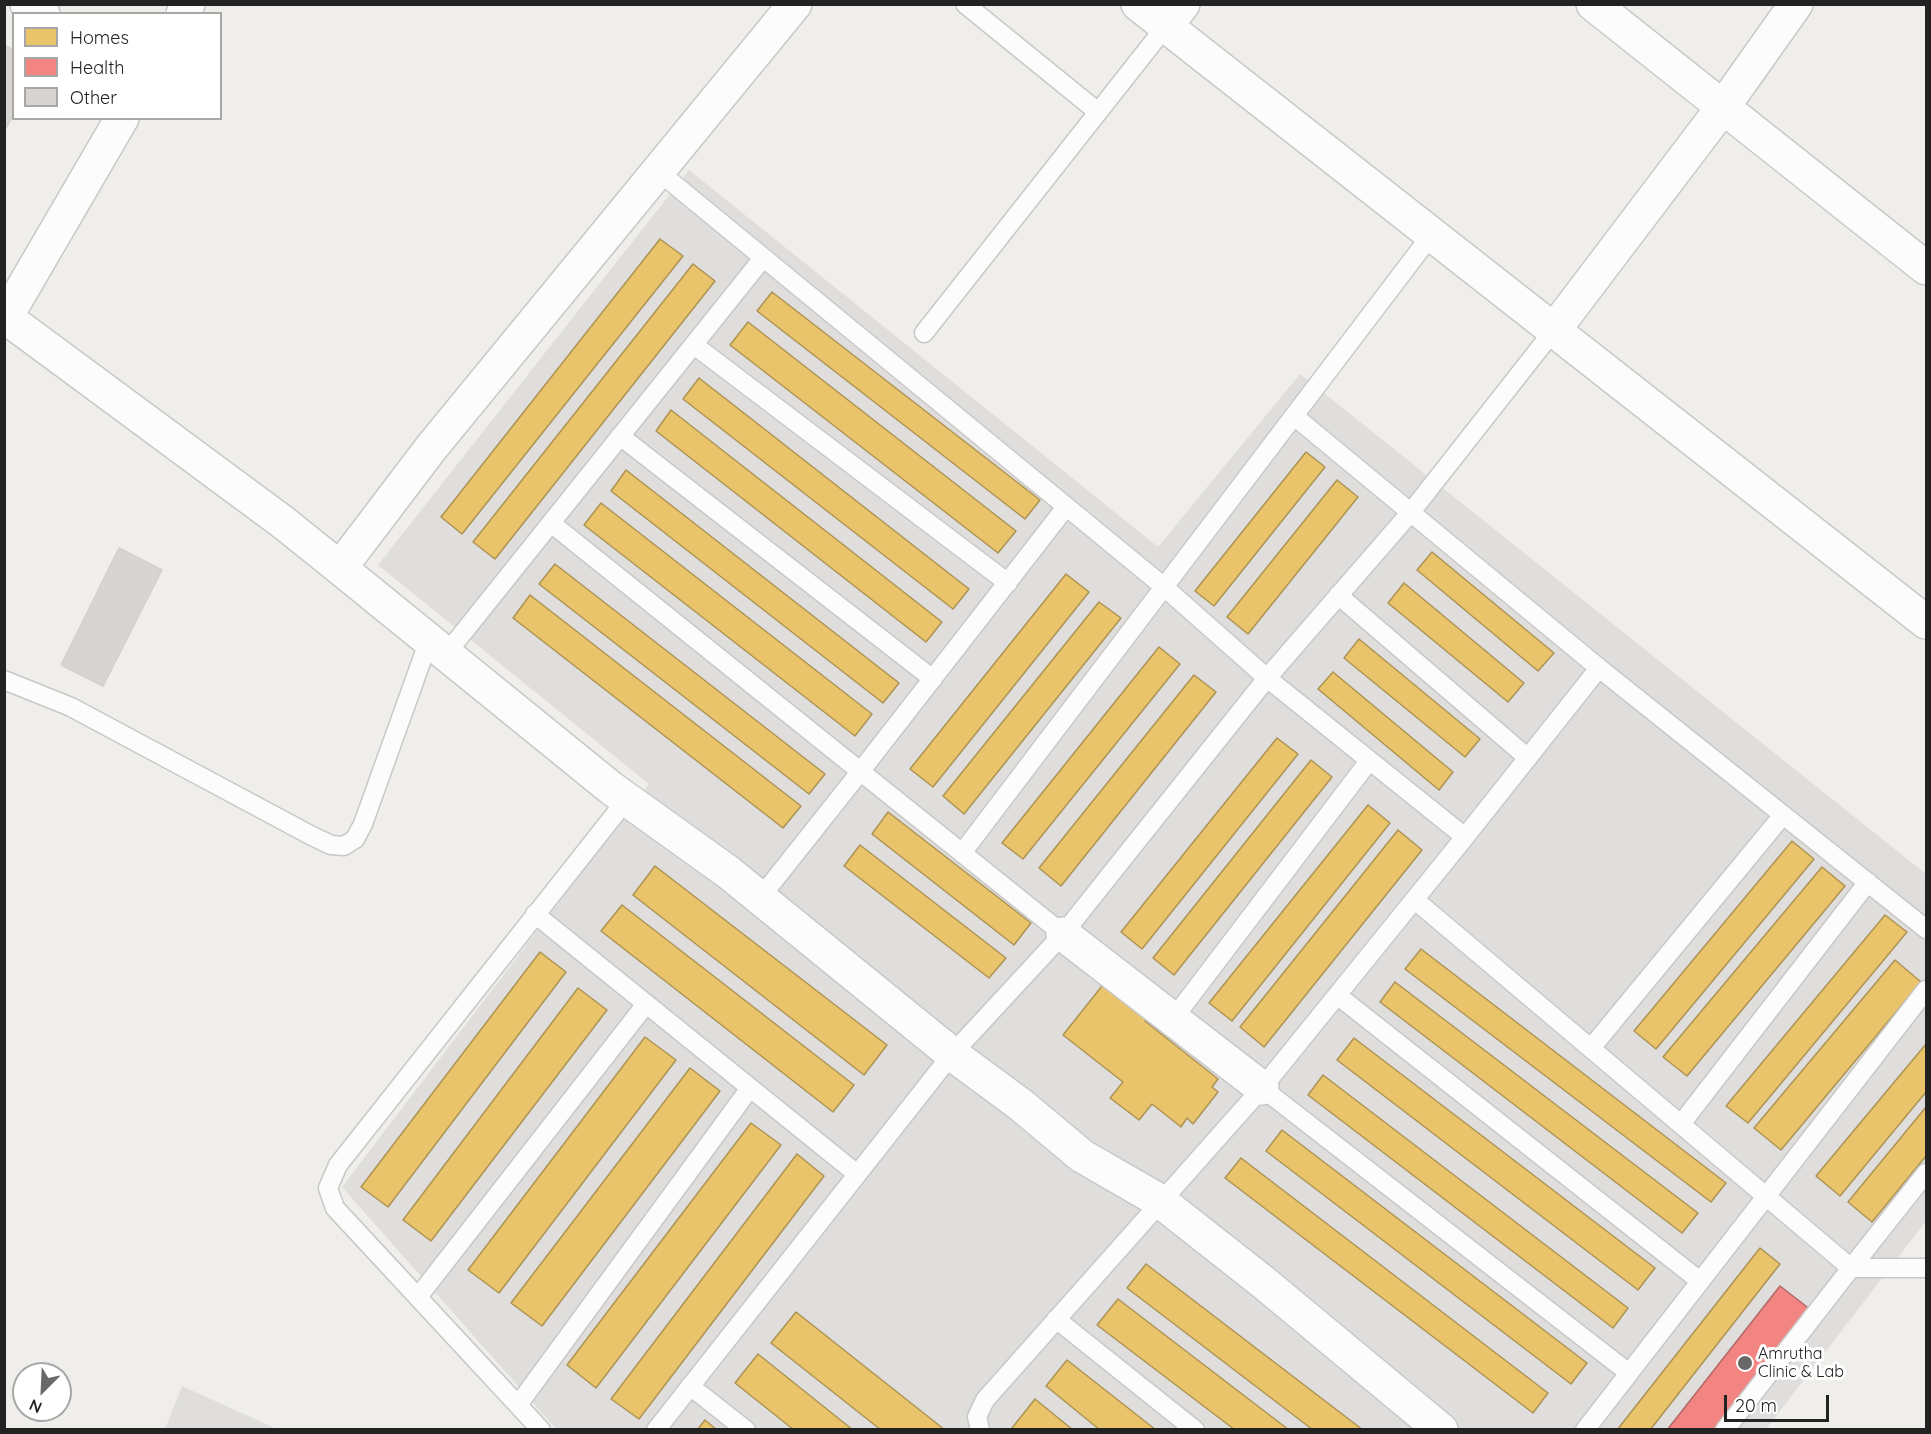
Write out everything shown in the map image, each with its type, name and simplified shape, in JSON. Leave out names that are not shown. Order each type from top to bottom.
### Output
[{"type":"street","points":[[27,4],[40,12]]},
{"type":"street","points":[[340,568],[431,448],[795,4]]},
{"type":"street","points":[[1138,4],[1174,15],[1432,234],[1926,622]]},
{"type":"street","points":[[1593,4],[1926,268]]},
{"type":"street","points":[[1554,330],[1723,107],[1796,4]]},
{"type":"street","points":[[121,120],[5,316],[274,516],[627,799],[728,872],[1082,1156],[1160,1201],[1263,1282],[1441,1430]]},
{"type":"street","points":[[1063,934],[1262,1088]]},
{"type":"lane","points":[[965,4],[1098,112]]},
{"type":"lane","points":[[924,333],[1174,15]]},
{"type":"lane","points":[[658,171],[1163,586],[1267,678],[1465,837]]},
{"type":"lane","points":[[962,853],[1432,234]]},
{"type":"lane","points":[[4,680],[71,707],[312,836],[331,845],[344,846],[356,839],[437,647],[551,523],[763,258]]},
{"type":"lane","points":[[656,1430],[952,1054],[1063,934],[1267,678],[1411,512],[1554,330]]},
{"type":"lane","points":[[694,345],[1008,583]]},
{"type":"lane","points":[[1294,416],[1599,668],[1926,929]]},
{"type":"lane","points":[[620,436],[933,679]]},
{"type":"lane","points":[[760,898],[1066,507]]},
{"type":"lane","points":[[551,523],[1063,934]]},
{"type":"lane","points":[[1338,595],[1528,758]]},
{"type":"lane","points":[[980,1430],[977,1417],[985,1400],[1262,1088],[1599,668]]},
{"type":"lane","points":[[1173,1018],[1369,761]]},
{"type":"lane","points":[[541,1430],[335,1208],[328,1188],[338,1165],[627,799]]},
{"type":"lane","points":[[1591,1048],[1783,815]]},
{"type":"lane","points":[[1681,1124],[1868,882]]},
{"type":"lane","points":[[1414,900],[1851,1268],[1926,1268]]},
{"type":"lane","points":[[535,915],[857,1174]]},
{"type":"lane","points":[[1585,1430],[1926,990]]},
{"type":"lane","points":[[1337,995],[1700,1281]]},
{"type":"lane","points":[[418,1297],[646,1004]]},
{"type":"lane","points":[[518,1405],[750,1088]]},
{"type":"lane","points":[[1262,1088],[1629,1373]]},
{"type":"lane","points":[[1725,1430],[1926,1173]]},
{"type":"lane","points":[[1056,1319],[1196,1430]]},
{"type":"lane","points":[[690,1386],[746,1430]]},
{"type":"shaded area","points":[[689,170],[1158,547],[1300,374],[1926,874],[1926,1221],[1766,1429],[556,1429],[342,1187],[649,784],[378,565]]},
{"type":"shaded area","points":[[182,1386],[277,1429],[165,1429]]},
{"type":"building: Homes","points":[[660,239],[683,256],[462,534],[441,517]]},
{"type":"building: Homes","points":[[693,264],[715,281],[495,559],[473,542]]},
{"type":"building: Homes","points":[[772,292],[1040,500],[1025,519],[757,311]]},
{"type":"building: Homes","points":[[748,322],[1016,531],[998,553],[730,345]]},
{"type":"building: Homes","points":[[699,378],[969,589],[953,609],[683,399]]},
{"type":"building: Homes","points":[[671,410],[942,622],[926,642],[656,431]]},
{"type":"building: Homes","points":[[1306,452],[1325,467],[1214,606],[1195,591]]},
{"type":"building: Homes","points":[[626,470],[899,683],[883,703],[611,491]]},
{"type":"building: Homes","points":[[1337,480],[1358,497],[1248,634],[1227,617]]},
{"type":"building: Homes","points":[[601,503],[872,714],[855,736],[584,525]]},
{"type":"building: Homes","points":[[1432,552],[1554,653],[1538,671],[1417,570]]},
{"type":"building: Homes","points":[[555,564],[825,774],[809,794],[539,584]]},
{"type":"building: Homes","points":[[1066,574],[1089,592],[933,787],[910,769]]},
{"type":"building: Homes","points":[[1404,583],[1524,683],[1508,702],[1388,603]]},
{"type":"building: Homes","points":[[530,595],[801,806],[783,828],[513,618]]},
{"type":"building: Homes","points":[[1099,602],[1121,618],[964,814],[943,796]]},
{"type":"building: Homes","points":[[1359,639],[1480,739],[1465,757],[1344,658]]},
{"type":"building: Homes","points":[[1159,647],[1180,664],[1023,859],[1002,843]]},
{"type":"building: Homes","points":[[1333,672],[1453,772],[1439,790],[1318,689]]},
{"type":"building: Homes","points":[[1194,675],[1216,692],[1061,886],[1039,868]]},
{"type":"building: Homes","points":[[1277,738],[1298,754],[1142,949],[1121,932]]},
{"type":"building: Homes","points":[[1311,760],[1332,777],[1174,975],[1153,958]]},
{"type":"building: Homes","points":[[1368,805],[1390,823],[1232,1021],[1209,1003]]},
{"type":"building: Homes","points":[[888,812],[1031,923],[1014,945],[872,834]]},
{"type":"building: Homes","points":[[1398,830],[1422,850],[1264,1047],[1240,1027]]},
{"type":"building: Homes","points":[[1792,841],[1814,859],[1656,1049],[1634,1031]]},
{"type":"building: Homes","points":[[860,845],[1006,958],[989,978],[844,866]]},
{"type":"building: Homes","points":[[655,866],[887,1045],[864,1075],[633,895]]},
{"type":"building: Homes","points":[[1822,867],[1845,886],[1687,1076],[1663,1057]]},
{"type":"building: Homes","points":[[622,905],[854,1085],[833,1112],[601,931]]},
{"type":"building: Homes","points":[[1885,915],[1907,932],[1748,1123],[1726,1106]]},
{"type":"building: Homes","points":[[1421,949],[1726,1183],[1711,1202],[1405,969]]},
{"type":"building: Homes","points":[[540,952],[566,972],[388,1207],[361,1187]]},
{"type":"building: Homes","points":[[1895,960],[1921,982],[1781,1150],[1754,1128]]},
{"type":"building: Homes","points":[[1106,981],[1150,1015],[1145,1021],[1218,1079],[1212,1087],[1218,1092],[1193,1124],[1187,1118],[1181,1127],[1152,1104],[1139,1120],[1110,1098],[1123,1082],[1063,1035]]},
{"type":"building: Homes","points":[[1395,982],[1698,1213],[1682,1233],[1380,1002]]},
{"type":"building: Homes","points":[[578,988],[607,1010],[431,1241],[403,1220]]},
{"type":"building: Homes","points":[[645,1037],[676,1060],[499,1293],[468,1270]]},
{"type":"building: Homes","points":[[1354,1038],[1655,1268],[1638,1290],[1337,1060]]},
{"type":"building: Homes","points":[[1926,1044],[1926,1092],[1840,1196],[1816,1176]]},
{"type":"building: Homes","points":[[690,1068],[720,1091],[542,1326],[511,1303]]},
{"type":"building: Homes","points":[[1323,1075],[1628,1308],[1613,1328],[1308,1095]]},
{"type":"building: Homes","points":[[1926,1107],[1926,1156],[1872,1222],[1848,1202]]},
{"type":"building: Homes","points":[[751,1123],[781,1145],[596,1388],[567,1365]]},
{"type":"building: Homes","points":[[1282,1130],[1587,1363],[1571,1384],[1266,1151]]},
{"type":"building: Homes","points":[[797,1154],[824,1176],[639,1419],[611,1399]]},
{"type":"building: Homes","points":[[1241,1158],[1548,1393],[1533,1413],[1225,1178]]},
{"type":"building: Homes","points":[[1760,1248],[1780,1264],[1650,1430],[1617,1430]]},
{"type":"building: Homes","points":[[1146,1264],[1363,1430],[1313,1430],[1127,1288]]},
{"type":"building: Homes","points":[[1118,1299],[1289,1430],[1235,1430],[1097,1325]]},
{"type":"building: Homes","points":[[796,1312],[945,1430],[881,1430],[771,1343]]},
{"type":"building: Homes","points":[[758,1354],[853,1430],[794,1430],[735,1383]]},
{"type":"building: Homes","points":[[1067,1360],[1156,1430],[1100,1430],[1046,1386]]},
{"type":"building: Homes","points":[[1035,1399],[1073,1430],[1015,1430],[1012,1428]]},
{"type":"building: Homes","points":[[705,1420],[717,1430],[697,1430]]},
{"type":"building: Health","points":[[1780,1286],[1811,1310],[1717,1430],[1667,1430]]},
{"type":"building: Other","points":[[4,45],[12,49],[12,117],[4,131]]},
{"type":"building: Other","points":[[119,548],[162,570],[103,686],[61,665]]},
{"type":"place","name":"Amrutha Clinic & Lab","points":[[1745,1363]]}]
